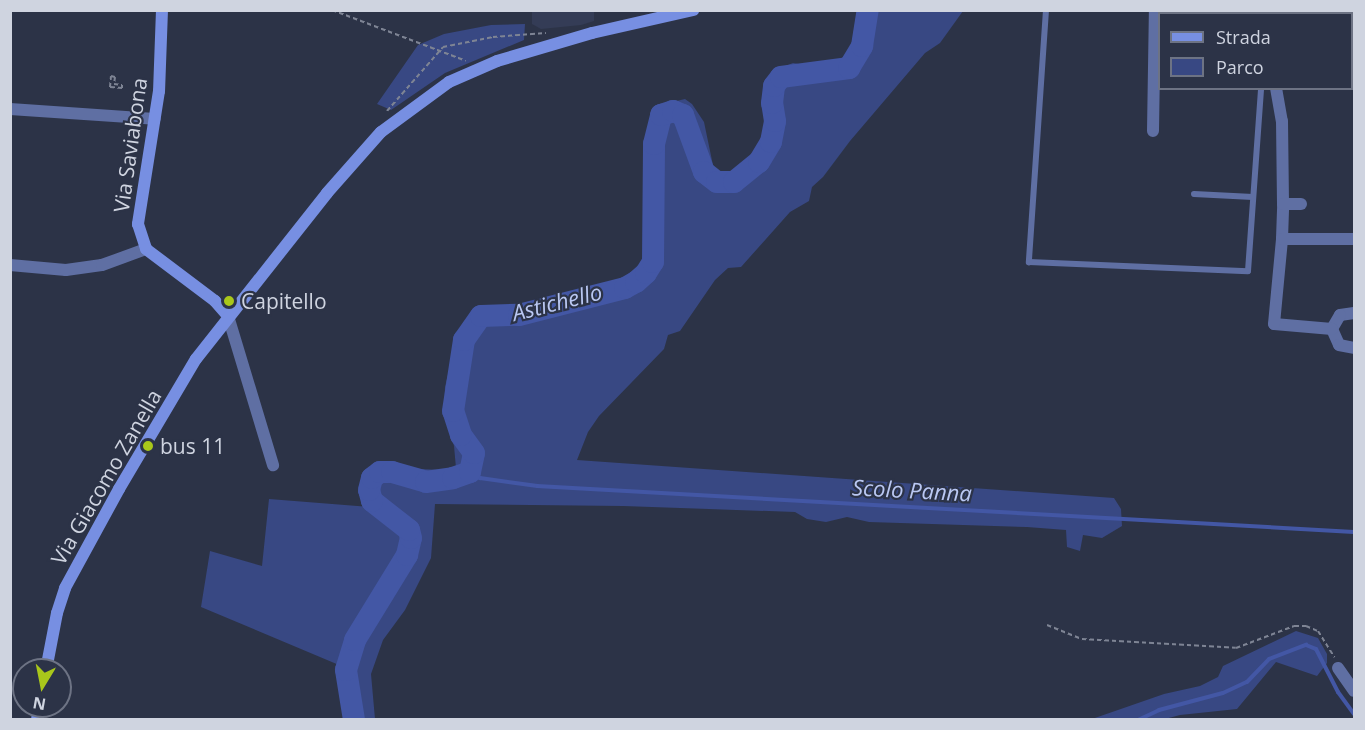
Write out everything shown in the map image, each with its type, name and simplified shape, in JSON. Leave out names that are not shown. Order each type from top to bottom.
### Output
[{"type":"street","name":"Via Saviabona","points":[[146,249],[138,224],[159,91],[162,10]]},
{"type":"street","name":"Via Giacomo Zanella","points":[[49,658],[60,604],[83,552],[196,359],[228,316],[381,132],[449,82],[482,67],[540,46],[693,10]]},
{"type":"street","points":[[1153,131],[1155,10]]},
{"type":"street","points":[[1276,90],[1282,121],[1283,204],[1274,324],[1332,329]]},
{"type":"street","points":[[10,110],[155,119]]},
{"type":"street","points":[[1283,204],[1301,204]]},
{"type":"street","points":[[1282,239],[1354,239]]},
{"type":"street","points":[[10,265],[75,269],[102,266],[146,249],[214,301],[228,316],[273,465]]},
{"type":"street","points":[[1354,313],[1340,315],[1332,329],[1332,335],[1339,345],[1354,348]]},
{"type":"street","points":[[1338,668],[1354,691]]},
{"type":"lane","points":[[1046,10],[1029,262],[1248,271],[1262,90]]},
{"type":"lane","points":[[1194,194],[1253,197]]},
{"type":"path","points":[[332,10],[482,67]]},
{"type":"path","points":[[111,76],[115,76],[114,84],[123,85],[122,88],[110,87],[111,76]]},
{"type":"path","points":[[1047,625],[1065,630],[1082,639],[1236,648],[1294,626],[1306,626],[1318,632],[1332,653],[1338,668]]},
{"type":"shaded area","points":[[532,11],[594,11],[594,21],[581,25],[541,29],[532,24]]},
{"type":"green space","points":[[857,11],[963,11],[940,43],[925,53],[850,141],[823,177],[812,187],[809,201],[790,212],[741,267],[728,268],[715,280],[680,331],[668,335],[664,349],[599,416],[588,432],[577,460],[1114,498],[1121,509],[1122,526],[1102,538],[1083,535],[1080,551],[1067,547],[1066,530],[1027,527],[869,522],[847,517],[826,522],[807,519],[795,512],[623,506],[435,504],[431,558],[405,610],[383,640],[371,674],[375,719],[350,719],[347,692],[339,665],[201,607],[210,551],[262,566],[269,499],[370,507],[369,467],[443,470],[456,468],[454,446],[444,412],[445,387],[455,345],[471,319],[482,310],[523,309],[602,292],[638,274],[644,267],[643,217],[649,129],[655,115],[668,103],[685,99],[692,104],[704,122],[714,170],[729,179],[751,157],[767,129],[772,75],[780,68],[793,63],[810,66],[838,62],[851,49]]},
{"type":"green space","points":[[525,24],[524,40],[445,73],[391,110],[377,104],[418,45],[444,34],[491,25]]},
{"type":"green space","points":[[1296,631],[1318,638],[1327,654],[1327,663],[1317,676],[1276,662],[1237,709],[1180,715],[1165,719],[1092,719],[1164,694],[1200,686],[1218,677],[1223,666]]},
{"type":"waterway","name":"Astichello","points":[[354,720],[346,670],[355,640],[407,555],[411,538],[409,530],[372,501],[369,490],[372,478],[380,472],[392,472],[426,482],[453,478],[470,472],[474,453],[461,435],[453,411],[464,340],[481,316],[519,315],[625,288],[636,282],[653,262],[654,144],[661,115],[673,111],[683,115],[704,172],[717,182],[734,182],[759,162],[771,142],[775,121],[772,103],[774,86],[781,77],[849,68],[862,46],[868,10]]},
{"type":"waterway","name":"Scolo Panna","points":[[470,472],[480,478],[537,486],[1354,532]]},
{"type":"waterway","points":[[1138,720],[1159,710],[1223,693],[1247,682],[1269,659],[1306,645],[1316,649],[1338,692],[1354,714]]},
{"type":"place","name":"Capitello","points":[[229,301]]},
{"type":"place","name":"bus 11","points":[[148,446]]}]
